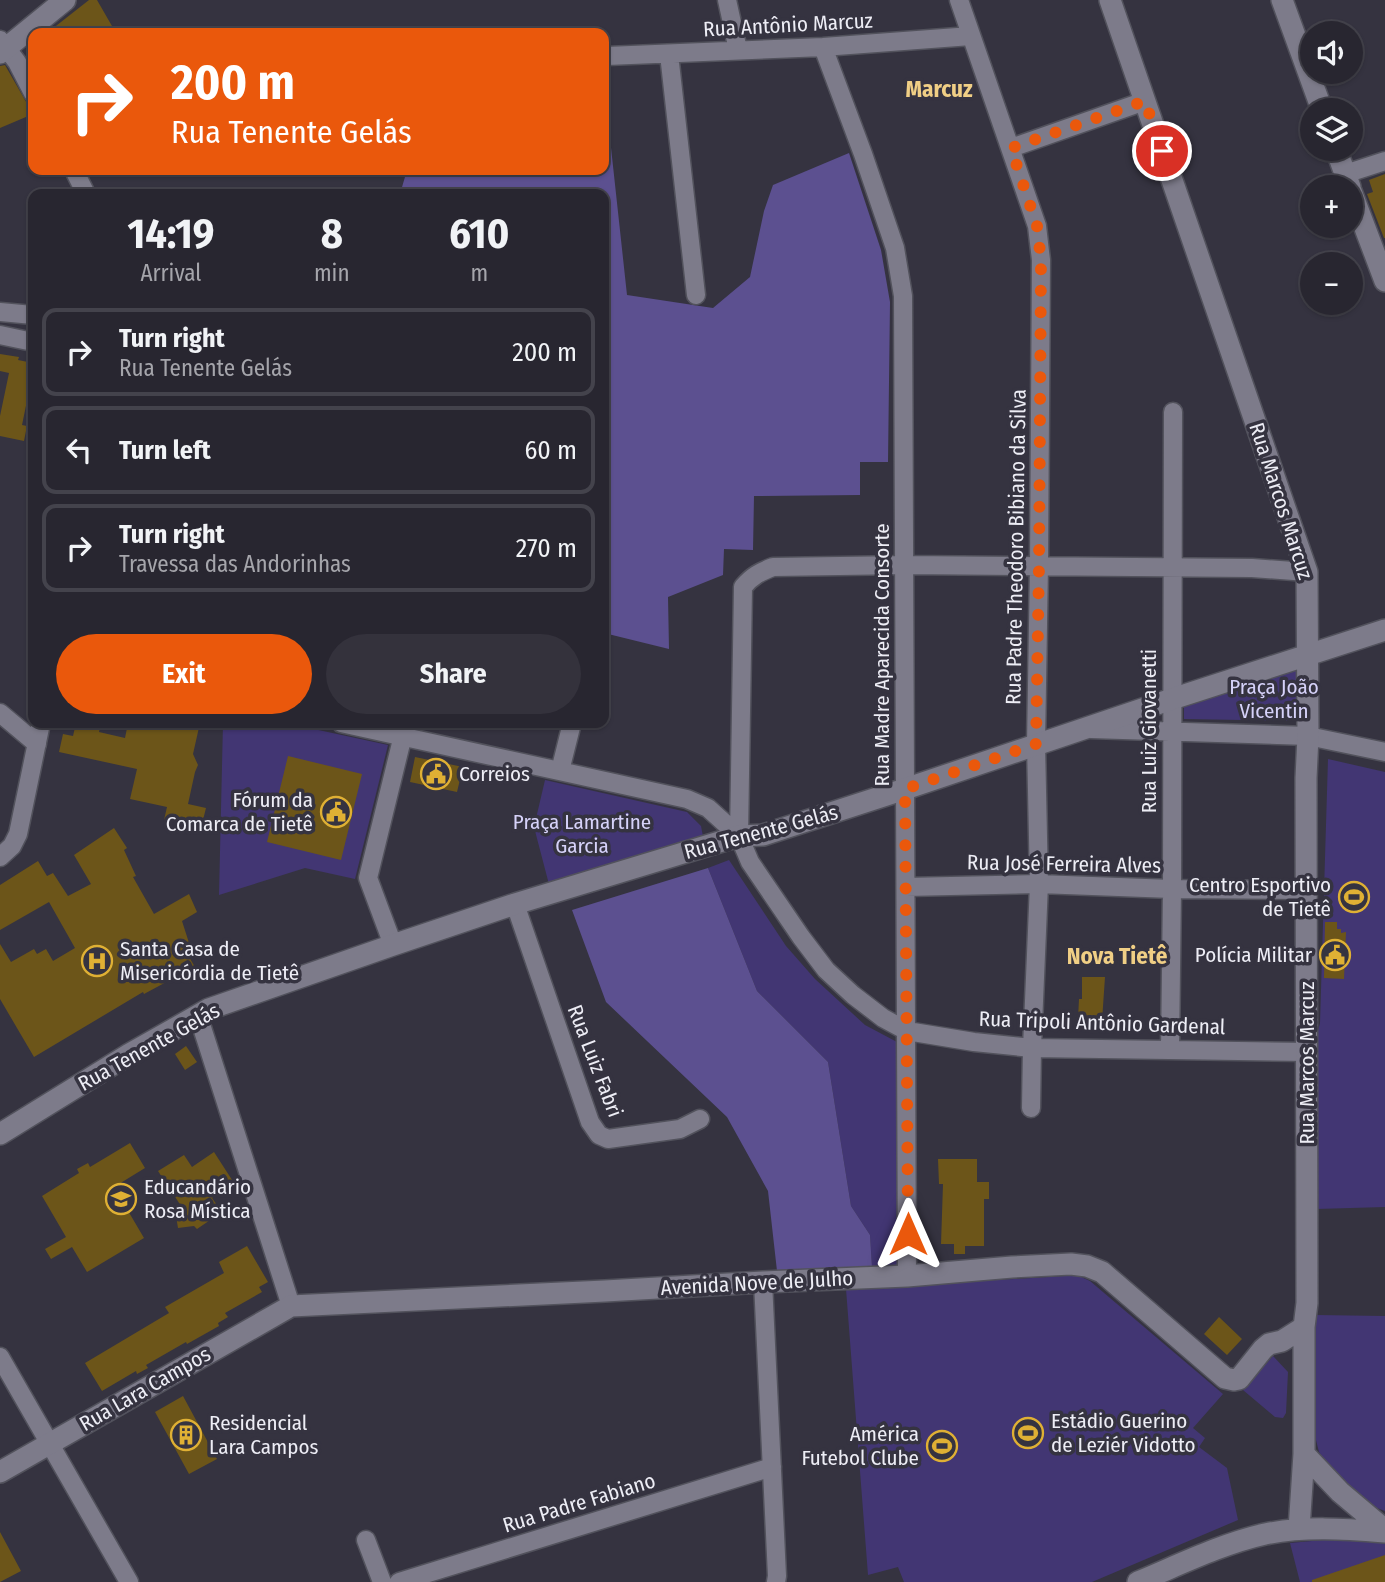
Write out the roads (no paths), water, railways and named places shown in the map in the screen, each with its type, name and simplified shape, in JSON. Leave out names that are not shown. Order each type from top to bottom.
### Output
[{"type":"street","points":[[28,83],[17,62],[2,47],[65,0]]},
{"type":"street","points":[[727,0],[738,50]]},
{"type":"street","name":"Rua Padre Theodoro Bibiano da Silva","points":[[958,0],[1037,226],[1041,260],[1036,744],[1039,884],[1031,1108]]},
{"type":"street","name":"Rua Marcos Marcuz","points":[[1110,0],[1307,572],[1307,1303],[1304,1327],[1304,1454],[1299,1529]]},
{"type":"street","points":[[1282,0],[1318,98]]},
{"type":"street","name":"Rua Antônio Marcuz","points":[[609,56],[823,47],[971,36]]},
{"type":"street","name":"Rua Madre Aparecida Consorte","points":[[823,47],[895,248],[903,296],[907,1276]]},
{"type":"street","points":[[669,54],[696,295]]},
{"type":"street","points":[[1011,148],[1145,101]]},
{"type":"street","points":[[1362,175],[1385,161]]},
{"type":"street","points":[[1363,223],[1385,281]]},
{"type":"street","points":[[0,312],[28,315]]},
{"type":"street","points":[[0,335],[28,341]]},
{"type":"street","name":"Rua Luiz Giovanetti","points":[[1170,1050],[1174,412]]},
{"type":"street","points":[[739,836],[743,587],[750,578],[760,572],[773,567],[905,565],[1172,566],[1307,572]]},
{"type":"street","name":"Rua Tenente Gelás","points":[[0,1134],[209,1009],[515,904],[739,836],[763,835],[1385,630]]},
{"type":"street","points":[[0,713],[37,744]]},
{"type":"street","points":[[6,851],[18,834],[40,728]]},
{"type":"street","points":[[560,771],[571,728]]},
{"type":"street","points":[[393,944],[368,878],[404,729],[560,771],[687,799],[708,807],[739,836]]},
{"type":"street","points":[[1084,729],[1308,736],[1385,752]]},
{"type":"street","name":"Rua Tripoli Antônio Gardenal","points":[[739,836],[750,862],[827,970],[883,1018],[907,1031],[1032,1048],[1307,1052]]},
{"type":"street","name":"Rua José Ferreira Alves","points":[[906,887],[1039,884],[1306,890]]},
{"type":"street","name":"Rua Luiz Fabri","points":[[515,904],[590,1122],[599,1135],[608,1139],[680,1129],[700,1119]]},
{"type":"street","points":[[198,1015],[291,1306]]},
{"type":"street","name":"Avenida Nove de Julho","points":[[291,1306],[907,1276],[1013,1266],[1071,1264],[1102,1272],[1225,1378],[1239,1379],[1263,1349],[1276,1343]]},
{"type":"street","points":[[763,1282],[776,1582]]},
{"type":"street","name":"Rua Lara Campos","points":[[0,1472],[291,1306]]},
{"type":"street","points":[[1276,1343],[1304,1327]]},
{"type":"street","points":[[1276,1343],[1304,1349]]},
{"type":"street","points":[[0,1357],[129,1582]]},
{"type":"street","points":[[1304,1454],[1340,1492],[1385,1531]]},
{"type":"street","name":"Rua Padre Fabiano","points":[[399,1582],[772,1467]]},
{"type":"street","points":[[1138,1582],[1242,1540],[1268,1534],[1323,1528],[1385,1531]]},
{"type":"street","points":[[366,1540],[382,1582]]},
{"type":"place","name":"Correios","points":[[436,774]]},
{"type":"place","name":"Fórum da Comarca de Tietê","points":[[336,812]]},
{"type":"place","name":"Centro Esportivo de Tietê","points":[[1354,897]]},
{"type":"place","name":"Polícia Militar","points":[[1335,955]]},
{"type":"place","name":"Santa Casa de Misericórdia de Tietê","points":[[97,961]]},
{"type":"place","name":"Educandário Rosa Mística","points":[[121,1199]]},
{"type":"place","name":"Estádio Guerino de Leziér Vidotto","points":[[1028,1433]]},
{"type":"place","name":"Residencial Lara Campos","points":[[186,1435]]},
{"type":"place","name":"América Futebol Clube","points":[[942,1446]]},
{"type":"district","name":"Marcuz","points":[[939,89]]},
{"type":"district","name":"Nova Tietê","points":[[1117,956]]},
{"type":"park label","name":"Praça João Vicentin","points":[[1274,699]]},
{"type":"park label","name":"Praça Lamartine Garcia","points":[[582,834]]}]
